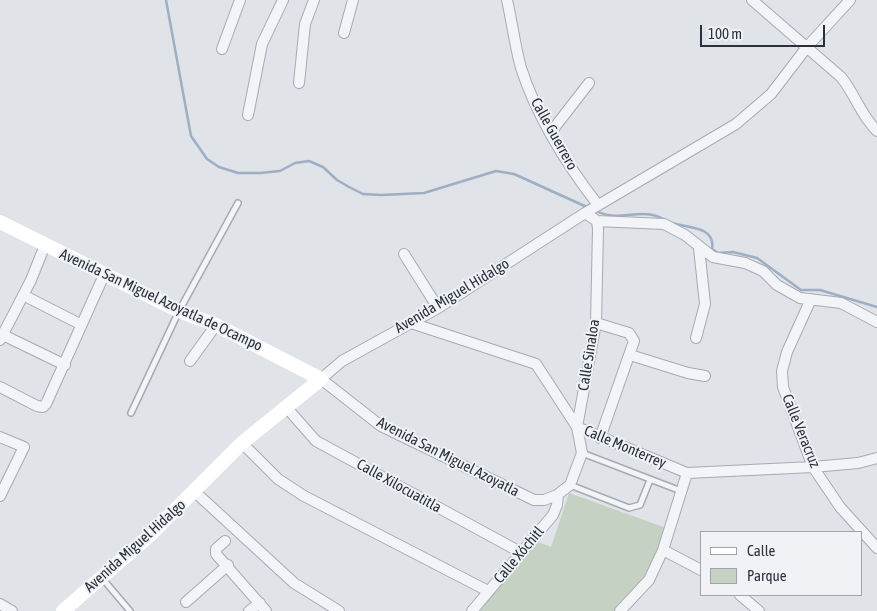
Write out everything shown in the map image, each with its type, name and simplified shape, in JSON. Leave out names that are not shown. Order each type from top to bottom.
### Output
[{"type":"street","points":[[222,49],[240,0]]},
{"type":"street","points":[[248,116],[262,44],[283,0]]},
{"type":"street","points":[[299,83],[306,24],[314,0]]},
{"type":"street","points":[[344,34],[353,0]]},
{"type":"street","name":"Calle Guerrero","points":[[507,0],[521,67],[536,108],[584,187],[598,205]]},
{"type":"street","points":[[752,0],[807,47],[847,85],[866,120],[877,131]]},
{"type":"street","name":"Avenida Miguel Hidalgo","points":[[63,611],[101,578],[242,444],[342,362],[438,308],[585,213],[736,124],[771,94],[807,47],[850,0]]},
{"type":"street","points":[[551,132],[589,83]]},
{"type":"street","points":[[585,213],[597,221],[664,224],[685,235],[699,248],[713,257],[745,264],[763,271],[790,294],[800,298],[841,304],[877,322]]},
{"type":"street","name":"Calle Sinaloa","points":[[582,453],[577,427],[596,323],[597,221]]},
{"type":"street","name":"Avenida San Miguel Azoyatla de Ocampo","points":[[0,222],[104,275],[180,311],[216,325],[321,379]]},
{"type":"street","points":[[45,245],[2,337],[65,365]]},
{"type":"street","points":[[696,338],[705,304],[699,248]]},
{"type":"street","points":[[404,254],[438,308]]},
{"type":"street","points":[[0,387],[43,407],[65,365],[80,324],[104,275]]},
{"type":"street","points":[[23,295],[80,324]]},
{"type":"street","name":"Calle Veracruz","points":[[811,299],[786,352],[782,371],[783,388],[813,467],[840,507],[876,546]]},
{"type":"street","name":"Calle Monterrey","points":[[411,323],[536,364],[577,427],[687,473],[813,467],[858,463],[877,458]]},
{"type":"street","points":[[596,323],[629,333],[634,341],[600,438]]},
{"type":"street","points":[[190,360],[216,325]]},
{"type":"street","points":[[630,355],[688,373],[705,376]]},
{"type":"street","name":"Avenida San Miguel Azoyatla","points":[[321,379],[347,402],[381,426],[534,500],[544,500],[558,495]]},
{"type":"street","name":"Calle Xilocuatitla","points":[[286,407],[316,441],[522,552]]},
{"type":"street","points":[[0,437],[24,447],[1,491]]},
{"type":"street","points":[[242,444],[278,479],[304,496],[488,591]]},
{"type":"street","points":[[558,495],[570,484],[582,453]]},
{"type":"street","points":[[620,611],[649,580],[663,550],[687,473]]},
{"type":"street","points":[[194,491],[294,583],[339,611]]},
{"type":"street","name":"Calle Xóchitl","points":[[472,611],[552,515],[557,505],[558,495]]},
{"type":"street","points":[[224,541],[215,552],[263,607],[249,611]]},
{"type":"street","points":[[663,550],[700,569]]},
{"type":"street","points":[[186,602],[228,565]]},
{"type":"street","points":[[741,596],[759,611]]},
{"type":"street","points":[[0,604],[12,611]]},
{"type":"lane","points":[[131,414],[180,311],[238,203]]},
{"type":"lane","points":[[582,453],[681,491]]},
{"type":"lane","points":[[570,484],[629,508],[636,508],[640,505],[650,480]]},
{"type":"lane","points":[[101,578],[130,611]]},
{"type":"green space","points":[[569,493],[669,529],[646,582],[641,583],[615,611],[476,611],[536,541],[551,547]]},
{"type":"waterway","points":[[166,0],[191,136],[207,159],[219,167],[238,173],[260,173],[280,171],[295,163],[309,161],[323,167],[337,180],[363,194],[381,195],[424,193],[496,171],[514,174],[589,208]]},
{"type":"waterway","points":[[594,210],[614,216],[648,214],[667,221]]},
{"type":"waterway","points":[[672,223],[705,232],[710,236],[712,249],[718,253],[733,252],[757,258],[801,290],[820,290],[877,307]]}]
